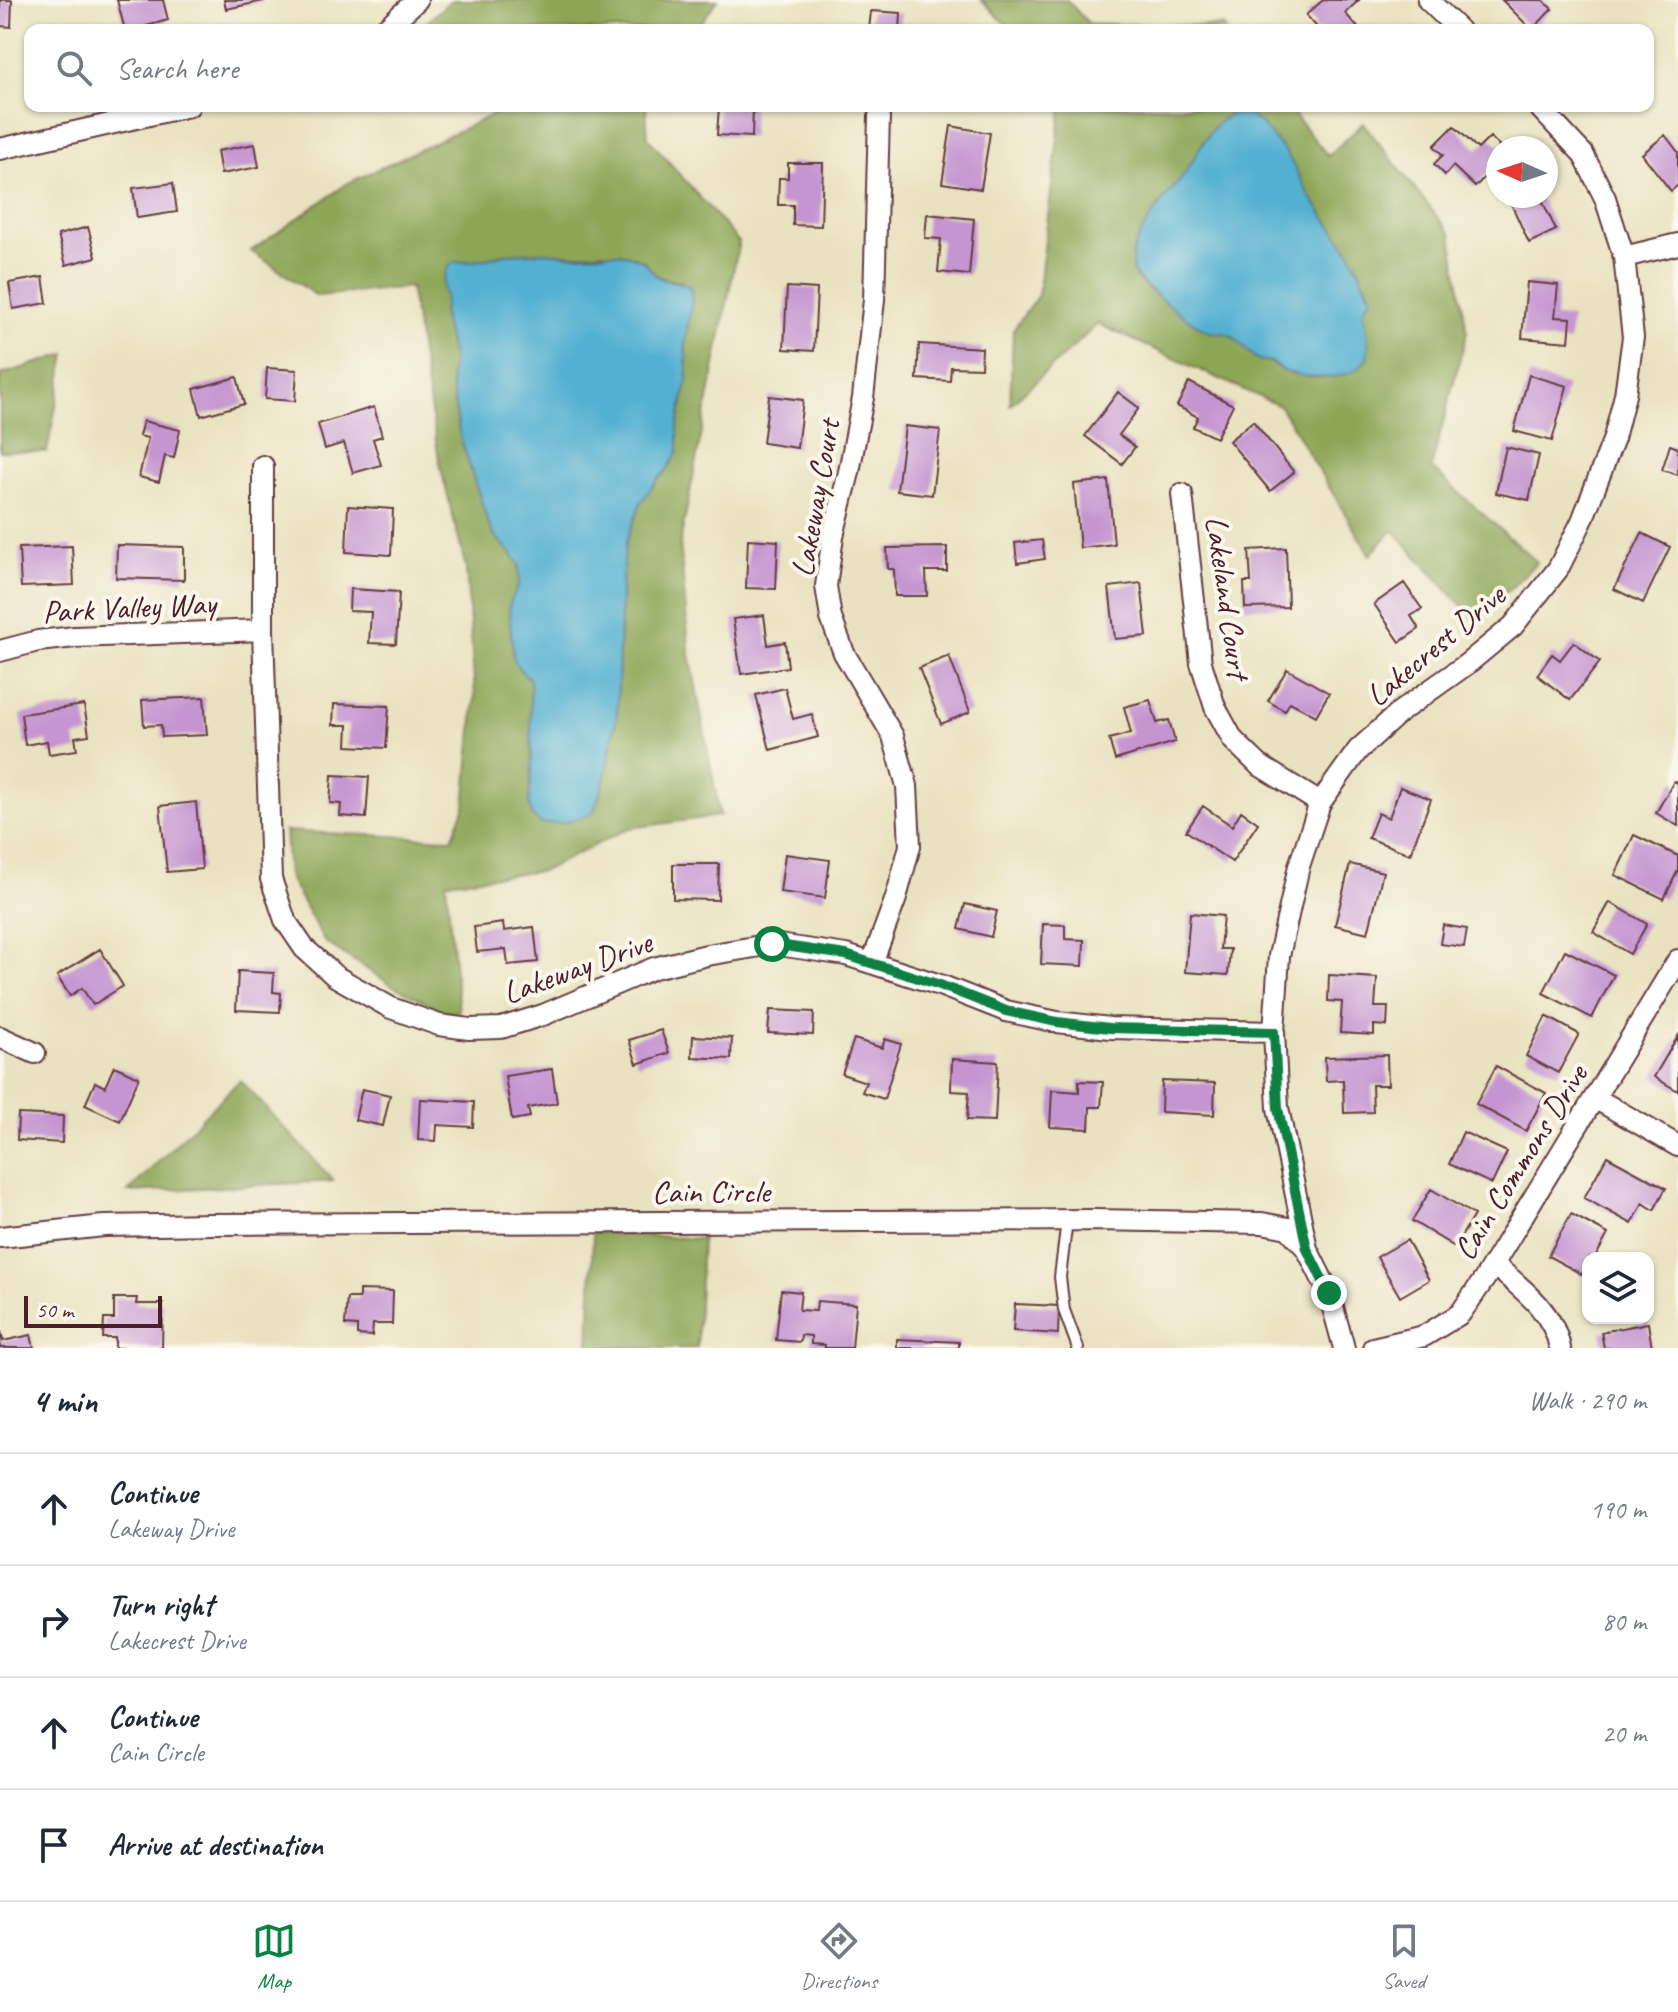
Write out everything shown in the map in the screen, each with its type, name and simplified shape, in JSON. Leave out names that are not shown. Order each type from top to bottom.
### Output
[{"type":"street","points":[[391,24],[417,0]]},
{"type":"street","points":[[1428,0],[1453,24]]},
{"type":"street","points":[[0,149],[163,112]]},
{"type":"street","name":"Lakecrest Drive","points":[[1307,1249],[1278,1108],[1274,1032],[1279,956],[1299,866],[1320,803],[1358,750],[1401,711],[1467,664],[1513,626],[1558,569],[1582,521],[1614,438],[1625,395],[1633,337],[1624,257],[1605,198],[1583,154],[1544,112]]},
{"type":"street","name":"Lakeway Court","points":[[872,963],[896,898],[910,846],[907,786],[893,736],[844,653],[831,618],[826,586],[833,536],[849,472],[865,384],[874,300],[879,116]]},
{"type":"street","points":[[1624,257],[1678,244]]},
{"type":"street","name":"Lakeway Drive","points":[[263,466],[263,630],[271,879],[285,920],[304,948],[335,976],[391,1008],[439,1025],[469,1029],[501,1028],[543,1015],[654,968],[772,944],[846,955],[940,985],[1006,1011],[1057,1022],[1110,1028],[1274,1032]]},
{"type":"street","name":"Lakeland Court","points":[[1182,494],[1201,663],[1215,707],[1233,740],[1259,765],[1320,803]]},
{"type":"street","name":"Park Valley Way","points":[[0,651],[38,641],[75,637],[263,630]]},
{"type":"street","name":"Cain Commons Drive","points":[[1373,1348],[1424,1336],[1460,1314],[1678,960]]},
{"type":"street","points":[[0,1037],[35,1053]]},
{"type":"street","points":[[1595,1098],[1678,1146]]},
{"type":"street","name":"Cain Circle","points":[[0,1237],[104,1226],[212,1224],[1067,1220],[1262,1223],[1288,1228],[1307,1249],[1329,1293],[1344,1348]]},
{"type":"street","points":[[1493,1264],[1535,1300],[1557,1331],[1560,1348]]},
{"type":"lane","points":[[1067,1220],[1061,1258],[1061,1287],[1064,1310],[1078,1348]]},
{"type":"green space","points":[[451,0],[718,0],[700,24],[425,24]]},
{"type":"green space","points":[[981,0],[1067,0],[1089,24],[1006,24]]},
{"type":"green space","points":[[493,112],[646,112],[648,138],[739,242],[680,543],[689,649],[720,816],[629,828],[543,871],[446,882],[459,1012],[444,1011],[393,986],[325,942],[288,876],[285,831],[452,839],[465,806],[475,696],[466,568],[440,465],[410,287],[317,296],[251,251],[348,183]],"holes":[[[548,252],[573,255],[602,252],[644,261],[659,277],[681,281],[692,299],[685,344],[688,377],[678,424],[678,452],[641,502],[626,542],[621,589],[617,715],[603,785],[593,813],[529,804],[532,769],[530,678],[521,671],[512,643],[509,606],[519,584],[519,564],[493,534],[460,436],[450,374],[453,363],[443,315],[443,285],[452,263],[505,254]]]},
{"type":"green space","points":[[1061,112],[1292,112],[1328,156],[1363,123],[1451,234],[1467,332],[1431,468],[1537,562],[1477,622],[1393,530],[1370,555],[1280,406],[1098,324],[1010,405],[1013,330],[1038,295]],"holes":[[[1223,118],[1286,154],[1310,196],[1350,252],[1372,297],[1362,310],[1368,339],[1282,371],[1270,362],[1260,360],[1234,337],[1208,331],[1154,294],[1132,270],[1132,255],[1140,237],[1162,201],[1187,173],[1204,141]]]},
{"type":"green space","points":[[66,354],[47,452],[0,451],[0,375]]},
{"type":"green space","points":[[240,1080],[334,1181],[128,1192]]},
{"type":"green space","points":[[593,1232],[702,1239],[697,1348],[589,1348]]},
{"type":"water","points":[[1232,114],[1249,115],[1287,154],[1310,196],[1350,252],[1372,297],[1363,310],[1368,354],[1360,367],[1351,372],[1330,377],[1306,376],[1286,372],[1271,362],[1259,360],[1232,336],[1208,331],[1179,313],[1144,284],[1133,270],[1135,248],[1148,223],[1186,172],[1209,134]]},
{"type":"water","points":[[505,254],[626,254],[644,263],[657,277],[690,287],[692,299],[685,344],[688,377],[678,424],[678,452],[641,502],[626,542],[621,589],[617,715],[603,785],[593,813],[566,822],[542,824],[532,816],[529,804],[532,769],[530,679],[514,660],[512,643],[509,605],[519,584],[519,565],[493,534],[460,436],[450,374],[453,363],[443,315],[443,285],[446,271],[452,263]]},
{"type":"building","points":[[0,0],[12,0],[11,27],[0,26]]},
{"type":"building","points":[[117,0],[163,0],[168,20],[154,24],[123,24]]},
{"type":"building","points":[[224,0],[264,0],[264,1],[226,9]]},
{"type":"building","points":[[1323,0],[1359,0],[1345,13],[1355,24],[1314,24],[1306,15]]},
{"type":"building","points":[[1502,0],[1543,0],[1552,9],[1538,24],[1526,24]]},
{"type":"building","points":[[871,11],[901,13],[900,24],[870,24]]},
{"type":"building","points":[[719,112],[753,112],[752,137],[717,135]]},
{"type":"building","points":[[951,126],[990,133],[981,189],[942,183]]},
{"type":"building","points":[[1454,126],[1478,149],[1486,141],[1486,176],[1475,187],[1453,166],[1445,175],[1434,164],[1443,155],[1434,146]]},
{"type":"building","points":[[1665,135],[1678,152],[1678,185],[1671,191],[1642,154]]},
{"type":"building","points":[[255,144],[259,167],[221,174],[217,151]]},
{"type":"building","points":[[788,163],[823,163],[821,226],[793,225],[793,205],[778,205],[779,178],[788,178]]},
{"type":"building","points":[[173,183],[177,212],[137,218],[133,188]]},
{"type":"building","points":[[1513,208],[1546,208],[1556,230],[1529,243]]},
{"type":"building","points":[[927,214],[974,219],[969,275],[938,272],[941,239],[925,238]]},
{"type":"building","points":[[88,227],[96,257],[66,265],[58,235]]},
{"type":"building","points":[[43,277],[47,303],[13,309],[9,283]]},
{"type":"building","points":[[1527,282],[1558,285],[1555,317],[1571,318],[1569,342],[1522,338]]},
{"type":"building","points":[[787,287],[817,289],[814,351],[784,349]]},
{"type":"building","points":[[919,344],[982,348],[981,368],[951,367],[950,381],[917,379]]},
{"type":"building","points":[[267,368],[297,370],[295,401],[265,399]]},
{"type":"building","points":[[1529,375],[1567,386],[1552,441],[1514,431]]},
{"type":"building","points":[[237,377],[244,404],[201,416],[194,389]]},
{"type":"building","points":[[1189,382],[1233,405],[1216,438],[1193,427],[1198,417],[1177,406]]},
{"type":"building","points":[[1118,392],[1139,408],[1119,435],[1135,447],[1122,464],[1085,436]]},
{"type":"building","points":[[769,396],[803,400],[797,448],[763,443]]},
{"type":"building","points":[[374,407],[382,436],[373,439],[381,465],[353,473],[344,443],[325,449],[318,424]]},
{"type":"building","points":[[143,421],[180,430],[174,458],[165,456],[159,482],[139,477],[148,438],[139,436]]},
{"type":"building","points":[[1253,421],[1294,472],[1270,491],[1229,441]]},
{"type":"building","points":[[905,426],[940,430],[932,495],[897,491]]},
{"type":"building","points":[[1670,445],[1678,448],[1678,475],[1662,470]]},
{"type":"building","points":[[1506,447],[1539,455],[1529,500],[1496,493]]},
{"type":"building","points":[[1108,480],[1114,544],[1080,548],[1074,484]]},
{"type":"building","points":[[348,506],[393,509],[391,555],[346,552]]},
{"type":"building","points":[[1642,533],[1670,547],[1643,603],[1614,589]]},
{"type":"building","points":[[748,539],[778,541],[776,589],[746,588]]},
{"type":"building","points":[[1042,540],[1045,559],[1017,563],[1015,543]]},
{"type":"building","points":[[117,545],[184,547],[184,580],[116,578]]},
{"type":"building","points":[[72,546],[74,585],[21,587],[19,548]]},
{"type":"building","points":[[947,547],[947,571],[926,571],[927,596],[895,596],[894,569],[888,569],[887,548]]},
{"type":"building","points":[[1286,548],[1288,607],[1245,608],[1244,582],[1251,582],[1249,550]]},
{"type":"building","points":[[1141,583],[1147,636],[1115,639],[1109,587]]},
{"type":"building","points":[[1404,583],[1422,609],[1411,616],[1419,629],[1400,642],[1374,604]]},
{"type":"building","points":[[350,589],[399,592],[396,644],[369,643],[371,612],[349,611]]},
{"type":"building","points":[[764,615],[768,645],[785,642],[788,667],[741,674],[733,619]]},
{"type":"building","points":[[1574,642],[1600,662],[1570,700],[1537,675],[1552,654],[1560,660]]},
{"type":"building","points":[[949,656],[970,712],[941,724],[919,668]]},
{"type":"building","points":[[1287,669],[1329,693],[1316,716],[1290,702],[1285,711],[1268,701]]},
{"type":"building","points":[[785,688],[793,719],[812,714],[818,737],[770,750],[756,695]]},
{"type":"building","points":[[204,697],[207,735],[162,737],[161,725],[144,726],[142,700]]},
{"type":"building","points":[[1150,700],[1157,723],[1169,720],[1175,742],[1115,760],[1109,739],[1131,733],[1124,707]]},
{"type":"building","points":[[334,704],[389,706],[386,748],[347,746],[348,725],[333,725]]},
{"type":"building","points":[[84,705],[89,735],[75,737],[77,750],[49,754],[47,741],[25,745],[21,714]]},
{"type":"building","points":[[332,775],[369,777],[366,818],[340,816],[341,804],[330,803]]},
{"type":"building","points":[[1674,781],[1678,783],[1678,826],[1656,813]]},
{"type":"building","points":[[1400,787],[1431,799],[1410,854],[1368,838],[1378,813],[1389,818]]},
{"type":"building","points":[[196,802],[202,869],[167,872],[160,806]]},
{"type":"building","points":[[1203,806],[1232,826],[1241,811],[1258,823],[1232,862],[1186,831]]},
{"type":"building","points":[[1634,835],[1678,856],[1678,870],[1664,899],[1615,875]]},
{"type":"building","points":[[785,854],[830,860],[825,898],[780,892]]},
{"type":"building","points":[[673,864],[719,864],[718,900],[673,899]]},
{"type":"building","points":[[1350,864],[1383,872],[1368,933],[1335,925]]},
{"type":"building","points":[[1610,902],[1647,924],[1630,954],[1593,932]]},
{"type":"building","points":[[965,904],[997,911],[991,937],[959,929]]},
{"type":"building","points":[[1190,913],[1223,916],[1220,949],[1230,949],[1228,975],[1185,972]]},
{"type":"building","points":[[503,923],[504,931],[534,927],[538,962],[508,965],[506,949],[477,952],[474,927]]},
{"type":"building","points":[[1043,924],[1065,925],[1065,939],[1084,940],[1083,966],[1041,964]]},
{"type":"building","points":[[1443,925],[1467,929],[1464,947],[1440,944]]},
{"type":"building","points":[[100,949],[123,986],[93,1005],[82,988],[70,996],[57,976]]},
{"type":"building","points":[[1565,950],[1614,975],[1592,1018],[1543,993]]},
{"type":"building","points":[[238,971],[274,973],[273,992],[281,993],[280,1012],[236,1010]]},
{"type":"building","points":[[1329,975],[1377,978],[1375,1007],[1388,1007],[1387,1026],[1374,1025],[1374,1035],[1340,1033],[1342,1002],[1328,1001]]},
{"type":"building","points":[[770,1010],[814,1012],[813,1035],[768,1033]]},
{"type":"building","points":[[1546,1016],[1579,1034],[1558,1073],[1526,1056]]},
{"type":"building","points":[[661,1030],[669,1053],[637,1064],[629,1040]]},
{"type":"building","points":[[693,1036],[732,1038],[731,1059],[692,1057]]},
{"type":"building","points":[[1678,1036],[1678,1091],[1654,1077]]},
{"type":"building","points":[[854,1039],[882,1048],[885,1039],[901,1044],[884,1099],[862,1092],[866,1082],[842,1074]]},
{"type":"building","points":[[1387,1055],[1388,1085],[1372,1085],[1373,1112],[1344,1113],[1343,1080],[1326,1081],[1325,1057]]},
{"type":"building","points":[[952,1059],[998,1062],[995,1121],[967,1120],[969,1092],[951,1091]]},
{"type":"building","points":[[114,1066],[139,1077],[120,1121],[85,1105],[95,1082],[105,1087]]},
{"type":"building","points":[[1496,1066],[1546,1093],[1526,1131],[1476,1104]]},
{"type":"building","points":[[552,1069],[557,1103],[528,1108],[530,1117],[512,1120],[505,1076]]},
{"type":"building","points":[[1079,1081],[1103,1082],[1101,1107],[1090,1107],[1089,1129],[1050,1127],[1052,1090],[1079,1092]]},
{"type":"building","points":[[1162,1081],[1215,1083],[1214,1115],[1161,1112]]},
{"type":"building","points":[[362,1089],[390,1095],[383,1126],[355,1120]]},
{"type":"building","points":[[420,1099],[474,1102],[473,1127],[437,1125],[436,1141],[418,1140]]},
{"type":"building","points":[[18,1114],[63,1116],[62,1143],[17,1140]]},
{"type":"building","points":[[1463,1132],[1507,1152],[1492,1184],[1449,1164]]},
{"type":"building","points":[[1607,1156],[1666,1188],[1654,1210],[1643,1203],[1632,1224],[1584,1198]]},
{"type":"building","points":[[1431,1189],[1474,1215],[1455,1247],[1412,1221]]},
{"type":"building","points":[[1571,1214],[1608,1234],[1598,1252],[1582,1252],[1582,1274],[1548,1256]]},
{"type":"building","points":[[1407,1240],[1429,1280],[1400,1297],[1377,1257]]},
{"type":"building","points":[[359,1290],[393,1291],[392,1324],[373,1324],[372,1336],[357,1335],[357,1326],[345,1325],[347,1298],[359,1298]]},
{"type":"building","points":[[781,1290],[801,1292],[799,1310],[816,1311],[817,1301],[856,1304],[852,1348],[825,1348],[825,1345],[811,1344],[811,1336],[801,1335],[800,1342],[776,1340]]},
{"type":"building","points":[[114,1298],[137,1298],[136,1304],[163,1304],[162,1348],[115,1348],[115,1338],[103,1338],[104,1319],[114,1319]]},
{"type":"building","points":[[1015,1304],[1059,1306],[1058,1334],[1013,1331]]},
{"type":"building","points":[[1648,1324],[1652,1348],[1604,1348],[1601,1332]]},
{"type":"building","points":[[1,1331],[3,1341],[31,1335],[34,1348],[0,1348]]},
{"type":"building","points":[[897,1339],[959,1342],[959,1348],[897,1348]]},
{"type":"route","points":[[772,944],[846,955],[940,985],[1006,1011],[1057,1022],[1110,1028],[1274,1032],[1278,1108],[1307,1249],[1329,1293]]}]
